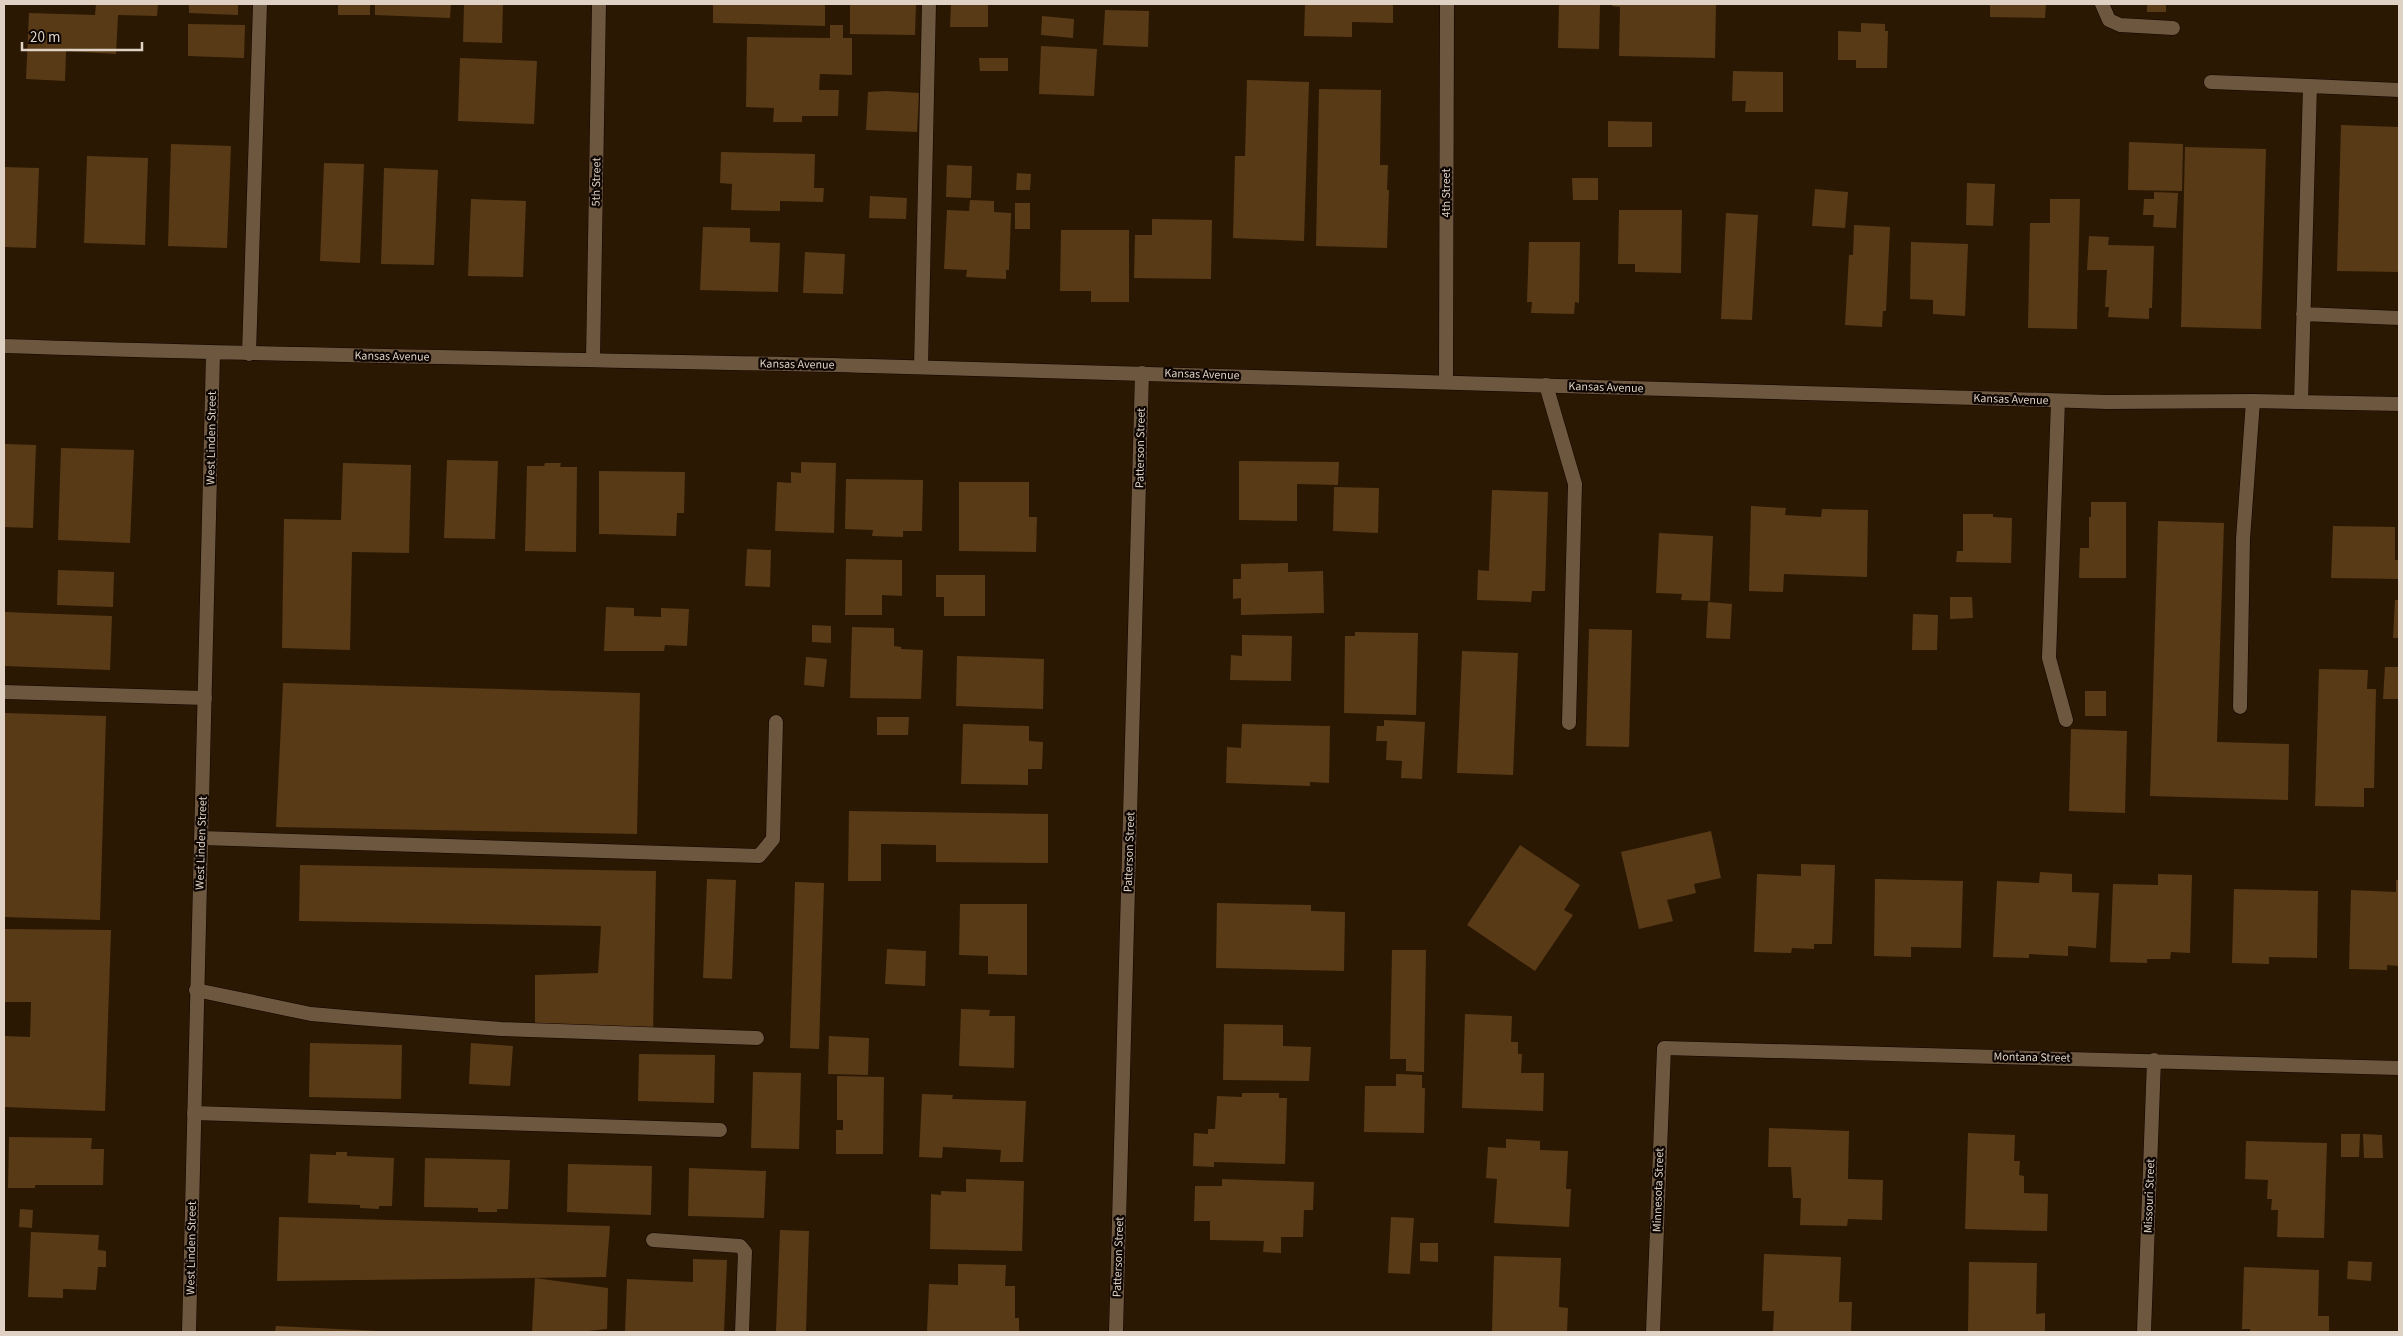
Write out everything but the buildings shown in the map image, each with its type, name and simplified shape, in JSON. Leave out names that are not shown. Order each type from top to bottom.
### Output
[{"type":"street","points":[[249,354],[260,4]]},
{"type":"street","name":"5th Street","points":[[593,360],[599,4]]},
{"type":"street","points":[[921,367],[929,4]]},
{"type":"street","name":"4th Street","points":[[1446,382],[1447,4]]},
{"type":"street","points":[[2102,4],[2109,20],[2120,25],[2173,28]]},
{"type":"street","points":[[2211,82],[2399,90]]},
{"type":"street","points":[[2301,402],[2302,314],[2310,86]]},
{"type":"street","points":[[2302,314],[2399,318]]},
{"type":"street","name":"Kansas Avenue","points":[[4,346],[213,354],[1142,372],[2058,401],[2253,401],[2399,404]]},
{"type":"street","name":"West Linden Street","points":[[189,1332],[213,354]]},
{"type":"street","name":"Patterson Street","points":[[1116,1332],[1142,372]]},
{"type":"street","points":[[1546,385],[1575,484],[1569,723]]},
{"type":"street","points":[[2058,401],[2049,658],[2066,720]]},
{"type":"street","points":[[2240,707],[2243,539],[2253,401]]},
{"type":"street","points":[[4,692],[205,698]]},
{"type":"street","points":[[201,838],[759,856],[774,839],[776,722]]},
{"type":"street","points":[[196,990],[311,1014],[357,1018],[501,1029],[757,1038]]},
{"type":"street","name":"Montana Street","points":[[1664,1048],[2399,1068]]},
{"type":"street","name":"Minnesota Street","points":[[1653,1332],[1664,1048]]},
{"type":"street","name":"Missouri Street","points":[[2144,1332],[2154,1060]]},
{"type":"street","points":[[194,1113],[720,1130]]},
{"type":"street","points":[[653,1240],[740,1246],[745,1252],[742,1332]]}]
